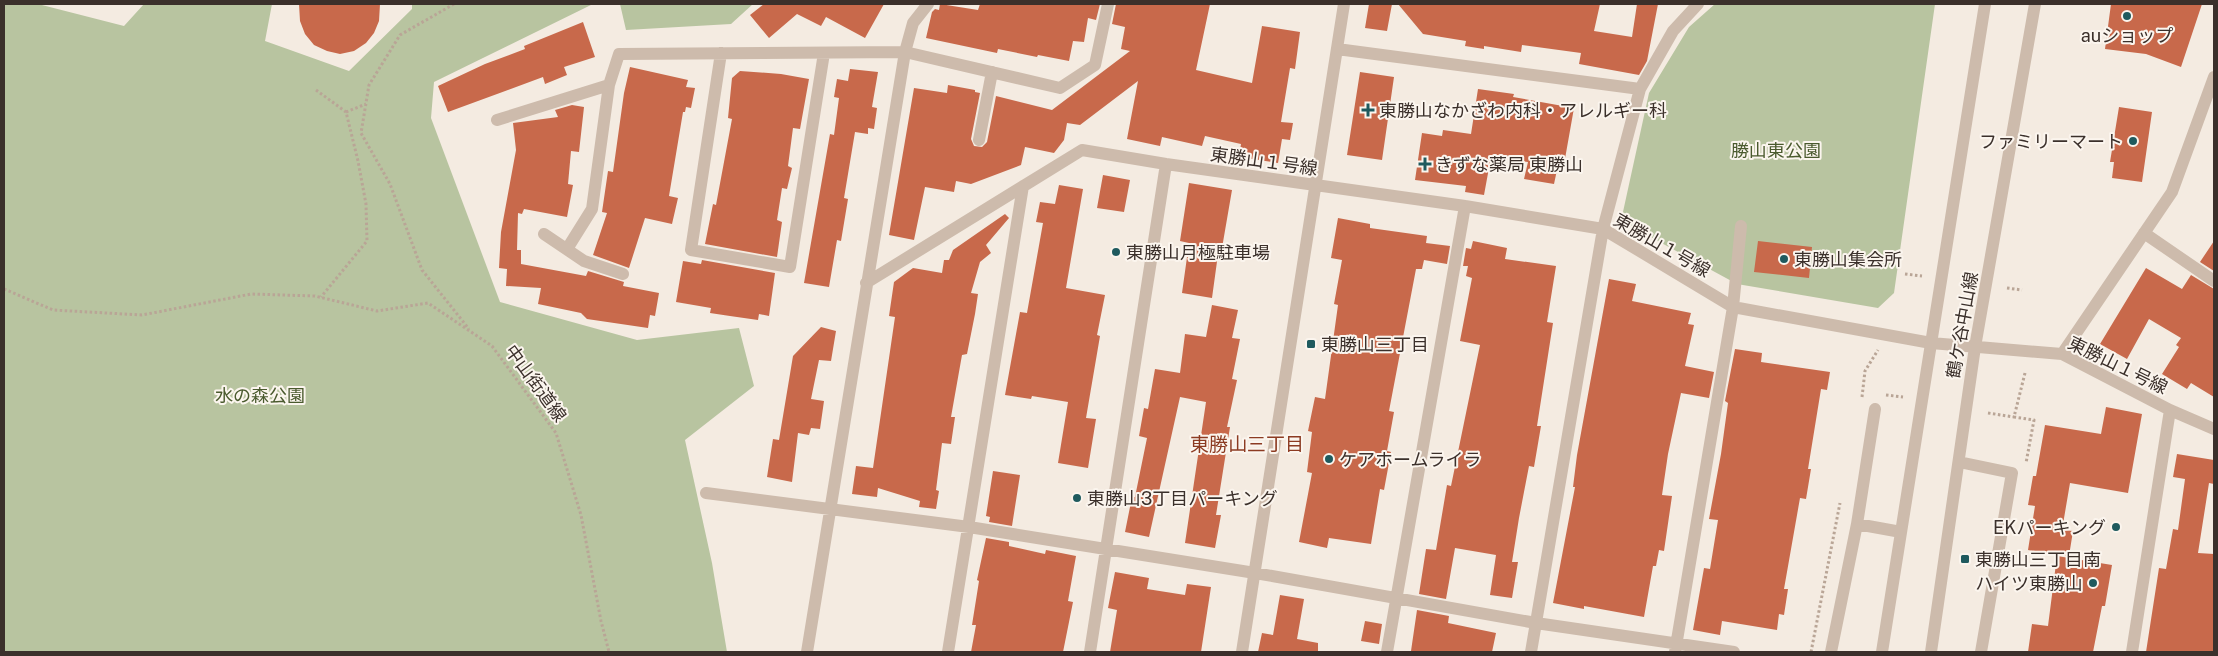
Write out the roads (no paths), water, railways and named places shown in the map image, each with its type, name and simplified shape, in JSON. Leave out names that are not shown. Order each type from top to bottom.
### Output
[{"type":"street","points":[[807,652],[905,52],[913,23],[928,4]]},
{"type":"street","points":[[567,249],[592,209],[609,85],[619,54],[905,52],[1060,88],[1095,65],[1108,4]]},
{"type":"street","points":[[1242,652],[1344,4]]},
{"type":"street","points":[[1531,652],[1603,229],[1640,89],[1673,31],[1698,4]]},
{"type":"street","points":[[1882,652],[1985,4]]},
{"type":"street","name":"鶴ケ谷中山線","points":[[1931,652],[1976,347],[2035,4]]},
{"type":"street","points":[[1337,49],[1640,89]]},
{"type":"street","points":[[721,54],[692,250],[790,267],[824,53]]},
{"type":"street","points":[[978,140],[992,72]]},
{"type":"street","points":[[2062,354],[2172,192],[2214,77]]},
{"type":"street","points":[[497,120],[609,85]]},
{"type":"street","name":"東勝山１号線","points":[[866,283],[1082,150],[1316,186],[1464,206],[1603,229],[1733,307],[1930,343],[2062,354],[2170,410],[2214,429]]},
{"type":"street","points":[[1090,652],[1166,164]]},
{"type":"street","points":[[948,652],[1023,186]]},
{"type":"street","points":[[1387,652],[1464,206]]},
{"type":"street","points":[[1676,648],[1733,307],[1741,226]]},
{"type":"street","points":[[2144,233],[2214,281]]},
{"type":"street","points":[[544,234],[584,261],[623,274]]},
{"type":"street","points":[[1831,652],[1857,524],[1875,409]]},
{"type":"street","points":[[2132,652],[2170,410]]},
{"type":"street","points":[[1959,462],[2012,473],[1981,652]]},
{"type":"street","points":[[706,493],[969,527],[1396,597],[1676,648],[1734,652]]},
{"type":"street","points":[[1857,524],[1900,532]]},
{"type":"place","name":"auショップ","points":[[2127,16]]},
{"type":"place","name":"東勝山なかざわ内科・アレルギー科","points":[[1368,110]]},
{"type":"place","name":"ファミリーマート","points":[[2133,141]]},
{"type":"place","name":"きずな薬局 東勝山","points":[[1425,164]]},
{"type":"place","name":"東勝山月極駐車場","points":[[1116,252]]},
{"type":"place","name":"東勝山集会所","points":[[1784,259]]},
{"type":"place","name":"東勝山三丁目","points":[[1311,344]]},
{"type":"place","name":"ケアホームライラ","points":[[1329,459]]},
{"type":"place","name":"東勝山3丁目パーキング","points":[[1077,498]]},
{"type":"place","name":"EKパーキング","points":[[2116,527]]},
{"type":"place","name":"東勝山三丁目南","points":[[1965,559]]},
{"type":"place","name":"ハイツ東勝山","points":[[2093,583]]},
{"type":"district","name":"東勝山三丁目","points":[[1247,444]]},
{"type":"park label","name":"勝山東公園","points":[[1776,150]]},
{"type":"park label","name":"水の森公園","points":[[260,395]]}]
